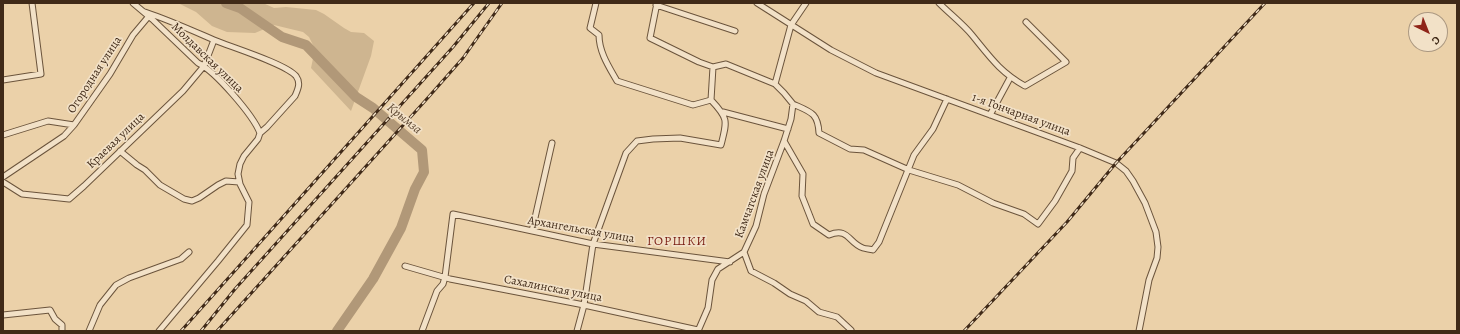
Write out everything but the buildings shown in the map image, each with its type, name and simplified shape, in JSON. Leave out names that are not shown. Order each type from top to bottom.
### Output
[{"type":"street","points":[[3,80],[41,74],[32,3]]},
{"type":"street","name":"Молдавская улица","points":[[133,3],[147,14],[198,63],[204,66],[224,85],[258,128],[260,133]]},
{"type":"street","points":[[596,3],[590,28],[599,35],[599,44],[617,81],[693,105],[711,100]]},
{"type":"street","name":"1-я Гончарная улица","points":[[757,3],[831,50],[876,73],[1116,162],[1133,181],[1145,203],[1156,232],[1158,246],[1157,258],[1149,280],[1139,331]]},
{"type":"street","points":[[775,84],[791,25],[806,3]]},
{"type":"street","points":[[939,3],[972,34],[986,54],[1010,78],[1025,86],[1066,62],[1026,22]]},
{"type":"street","points":[[735,31],[657,4],[650,38],[699,62],[713,67],[726,64],[775,84],[793,104],[811,112],[816,116],[819,122],[819,133],[850,149],[864,150],[909,170],[958,185],[993,203],[1024,214],[1038,224],[1055,201],[1072,170],[1073,158],[1080,148]]},
{"type":"street","points":[[147,14],[179,24],[214,40],[266,59],[290,71],[295,75],[299,84],[298,90],[294,96],[267,128],[260,133],[258,139],[244,156],[240,164],[238,174],[239,182],[249,202],[247,225],[159,331]]},
{"type":"street","name":"Огородная улица","points":[[3,135],[48,121],[74,125],[110,74],[147,14]]},
{"type":"street","name":"Краевая улица","points":[[3,182],[22,194],[69,199],[183,91],[204,66],[214,40]]},
{"type":"street","points":[[577,331],[584,305],[593,244],[626,153],[638,141],[653,138],[680,138],[721,145],[726,123],[723,112],[711,100],[713,67]]},
{"type":"street","points":[[990,115],[1010,78]]},
{"type":"street","points":[[784,141],[803,174],[802,196],[813,224],[829,235],[837,232],[845,234],[862,248],[873,250],[879,242],[914,155],[933,129],[947,99]]},
{"type":"street","name":"Камчатская улица","points":[[698,330],[708,308],[712,280],[718,269],[744,252],[756,226],[764,194],[788,129],[793,104]]},
{"type":"street","points":[[723,112],[788,129]]},
{"type":"street","points":[[3,177],[64,136],[74,125]]},
{"type":"street","points":[[532,231],[552,143]]},
{"type":"street","points":[[120,151],[145,170],[160,185],[184,199],[192,201],[199,198],[226,181],[239,182]]},
{"type":"street","name":"Архангельская улица","points":[[445,277],[453,214],[593,244],[730,262]]},
{"type":"street","points":[[89,331],[100,305],[116,285],[129,278],[181,259],[189,252]]},
{"type":"street","points":[[744,252],[752,271],[790,294],[806,301],[819,312],[837,317],[851,330]]},
{"type":"street","name":"Сахалинская улица","points":[[405,266],[445,277],[698,330]]},
{"type":"street","points":[[422,331],[436,291],[443,284],[445,277]]},
{"type":"street","points":[[3,314],[50,310],[62,325],[62,331]]},
{"type":"shaded area","points":[[178,3],[263,3],[274,8],[286,7],[316,10],[351,32],[364,33],[374,41],[371,56],[351,111],[311,68],[315,49],[309,37],[303,32],[274,25],[255,33],[227,32],[212,26],[196,12]]},
{"type":"waterway","name":"Крымза","points":[[226,3],[240,8],[282,37],[306,45],[356,97],[373,108],[422,150],[424,172],[415,189],[401,228],[373,279],[337,331]]},
{"type":"railway","points":[[181,331],[474,3]]},
{"type":"railway","points":[[201,331],[235,289],[453,47],[489,3]]},
{"type":"railway","points":[[217,331],[463,58],[502,3]]},
{"type":"railway","points":[[964,331],[1067,222],[1116,163],[1265,3]]},
{"type":"district","name":"ГОРШКИ","points":[[677,242]]}]
